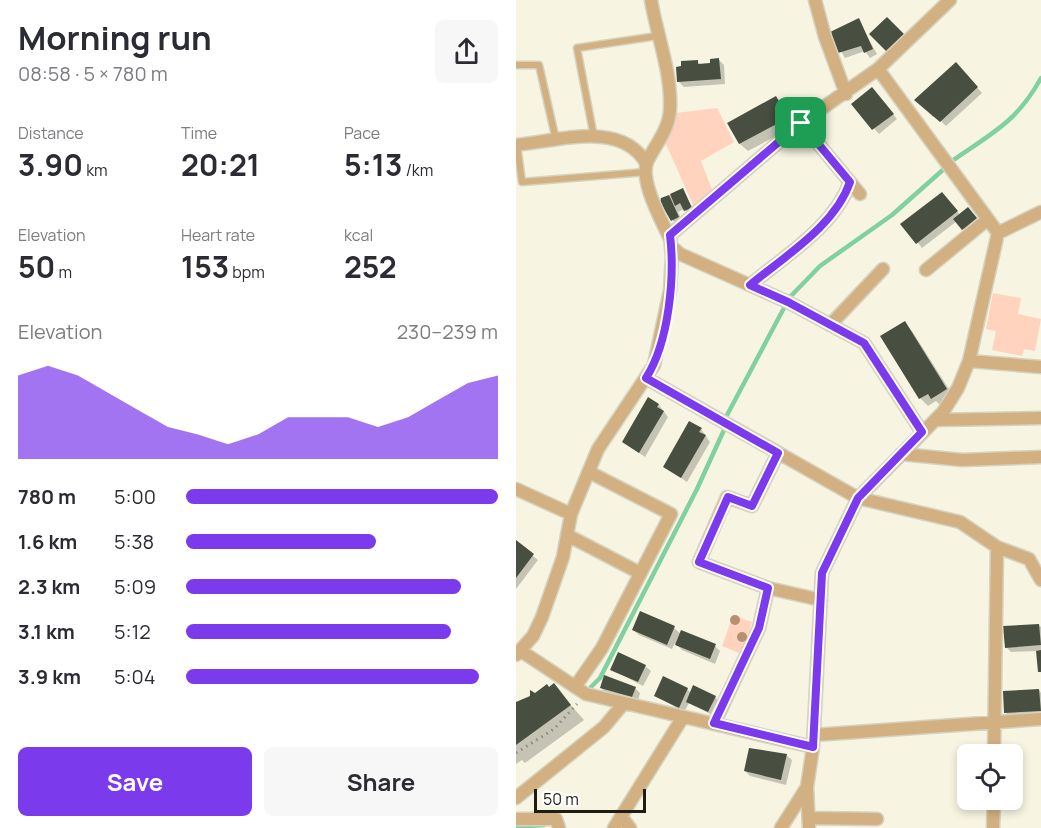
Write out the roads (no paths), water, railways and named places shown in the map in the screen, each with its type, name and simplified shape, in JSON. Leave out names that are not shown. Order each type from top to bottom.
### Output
[{"type":"street","points":[[647,168],[670,114],[668,76],[657,36],[651,0]]},
{"type":"street","points":[[815,0],[825,38],[846,94]]},
{"type":"street","points":[[950,0],[878,69],[846,94],[801,123],[670,235],[670,290],[662,339],[654,365],[598,449],[571,514],[563,557],[542,617],[519,653],[581,691],[683,717],[814,741],[995,721],[1041,719]]},
{"type":"street","points":[[877,819],[809,823],[807,787],[814,741],[822,573],[858,498],[935,420],[958,388],[969,361],[998,233],[878,69]]},
{"type":"street","points":[[801,123],[860,194]]},
{"type":"street","points":[[516,145],[594,137],[617,138],[639,150],[647,168],[651,198],[671,243],[680,254],[750,285],[864,343],[922,432]]},
{"type":"street","points":[[750,285],[807,238],[843,201],[850,182]]},
{"type":"street","points":[[998,233],[1041,212]]},
{"type":"street","points":[[926,270],[988,219]]},
{"type":"street","points":[[830,324],[883,269]]},
{"type":"street","points":[[969,361],[1041,367]]},
{"type":"street","points":[[646,378],[858,498],[960,522],[997,547],[1029,559],[1041,580]]},
{"type":"street","points":[[935,420],[1041,418]]},
{"type":"street","points":[[778,453],[752,506],[728,497],[699,562],[768,588],[821,600]]},
{"type":"street","points":[[901,454],[962,460],[1041,457]]},
{"type":"street","points":[[581,691],[671,514],[589,472]]},
{"type":"street","points":[[516,489],[571,514]]},
{"type":"street","points":[[567,535],[640,573]]},
{"type":"street","points":[[994,744],[997,547]]},
{"type":"street","points":[[714,723],[759,628],[768,588]]},
{"type":"street","points":[[516,798],[604,727],[624,703]]},
{"type":"street","points":[[614,828],[683,717]]},
{"type":"street","points":[[782,828],[807,787]]},
{"type":"street","points":[[993,828],[994,810]]},
{"type":"street","points":[[621,816],[630,828]]},
{"type":"street","points":[[516,819],[556,819],[559,828]]},
{"type":"lane","points":[[594,137],[577,48],[657,36]]},
{"type":"lane","points":[[516,65],[539,65],[556,141]]},
{"type":"lane","points":[[516,145],[522,182],[647,168]]},
{"type":"waterway","points":[[952,161],[1013,116],[1023,106],[1041,78]]},
{"type":"waterway","points":[[790,297],[820,266],[892,215],[945,168]]},
{"type":"waterway","points":[[726,417],[785,306]]},
{"type":"waterway","points":[[591,687],[600,678],[697,489],[724,430]]},
{"type":"waterway","points":[[516,827],[544,825]]}]
